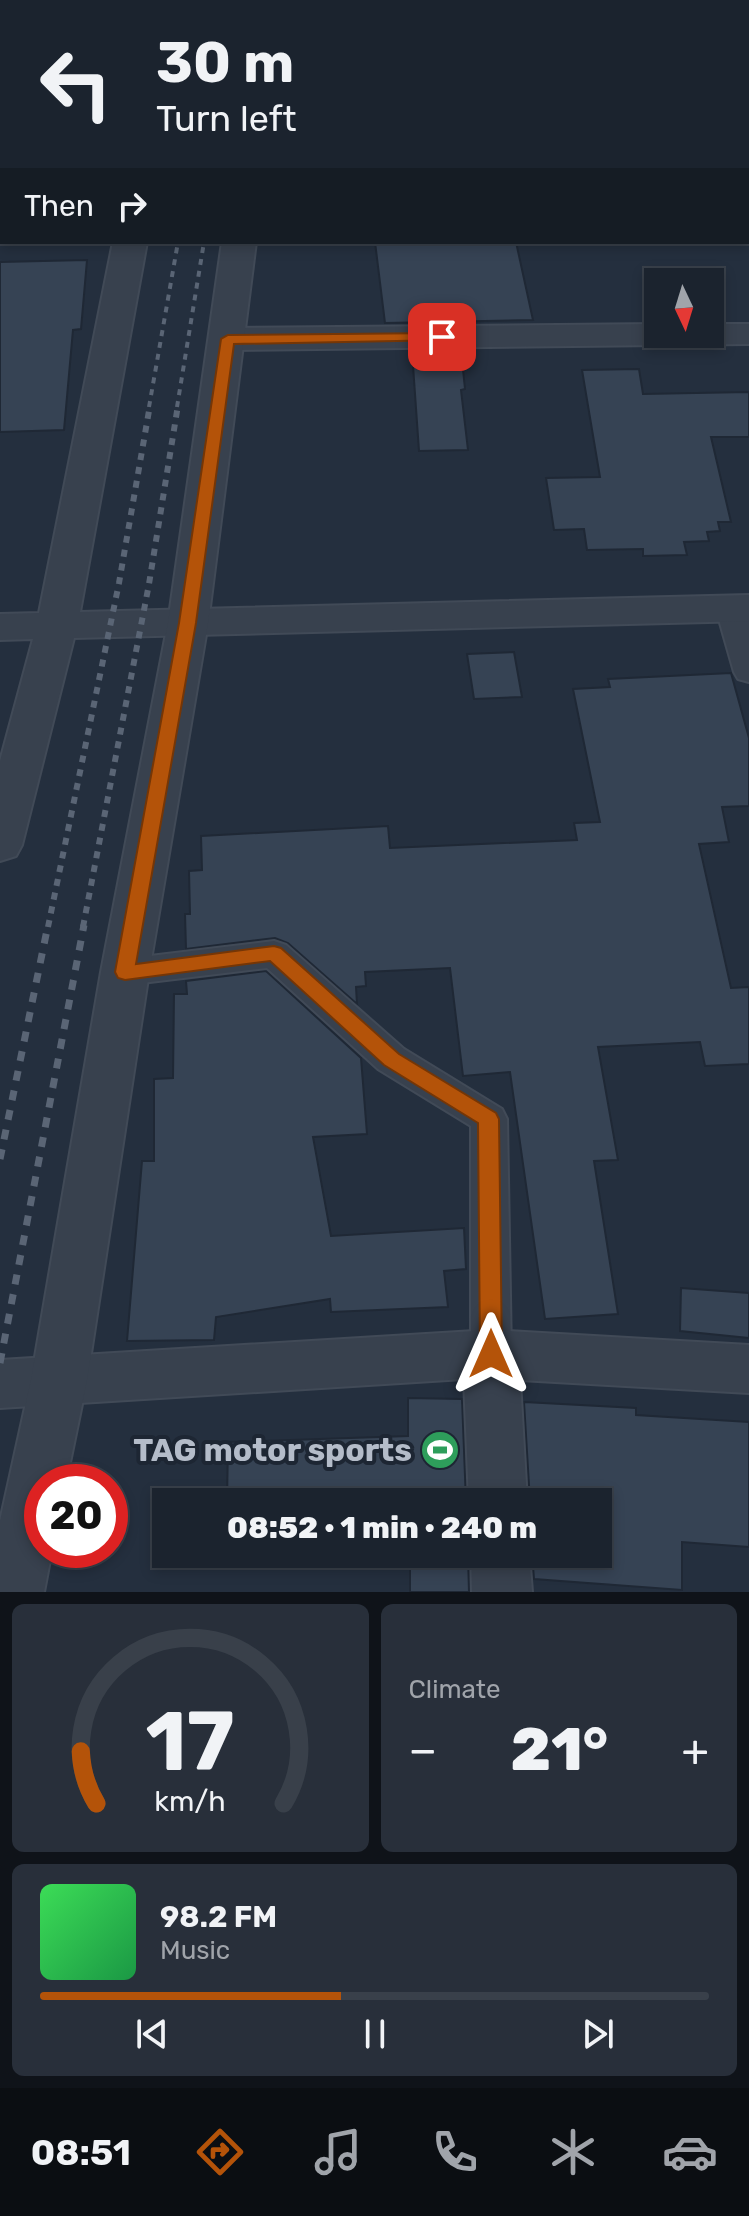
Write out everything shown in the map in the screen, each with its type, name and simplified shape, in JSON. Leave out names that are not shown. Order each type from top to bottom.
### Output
[{"type":"street","points":[[0,845],[57,625],[130,244]]},
{"type":"street","points":[[14,1592],[59,1380],[125,972],[188,623],[239,244]]},
{"type":"street","points":[[228,339],[749,334]]},
{"type":"street","points":[[0,627],[740,609]]},
{"type":"street","points":[[0,1384],[491,1354],[749,1369]]},
{"type":"street","points":[[491,1354],[497,1488]]},
{"type":"street","points":[[501,1568],[502,1592]]},
{"type":"lane","points":[[740,609],[749,672]]},
{"type":"lane","points":[[125,972],[274,954],[391,1059],[489,1119],[491,1354]]},
{"type":"building","points":[[375,244],[516,244],[533,320],[385,323]]},
{"type":"building","points":[[87,260],[81,329],[73,330],[64,430],[0,432],[0,262]]},
{"type":"building","points":[[461,350],[465,389],[461,390],[468,450],[419,451],[412,351]]},
{"type":"building","points":[[639,369],[643,394],[749,392],[749,437],[711,437],[731,522],[718,522],[720,531],[707,532],[709,541],[684,542],[687,555],[643,556],[643,549],[587,550],[584,529],[554,530],[546,478],[600,477],[582,370]]},
{"type":"building","points":[[514,652],[522,697],[474,699],[467,654]]},
{"type":"building","points":[[731,673],[749,738],[749,806],[722,807],[729,842],[699,844],[731,988],[749,987],[749,1064],[705,1066],[700,1042],[598,1047],[618,1160],[594,1161],[618,1314],[545,1319],[510,1072],[463,1076],[450,968],[365,972],[366,986],[356,987],[357,1004],[288,943],[275,938],[186,949],[185,914],[190,914],[189,871],[202,870],[201,836],[388,826],[390,848],[577,840],[574,823],[600,822],[573,689],[610,687],[608,679]]},
{"type":"building","points":[[266,971],[361,1058],[367,1134],[313,1137],[331,1236],[464,1228],[466,1269],[444,1271],[448,1307],[331,1312],[330,1299],[216,1317],[214,1340],[127,1341],[142,1161],[154,1161],[154,1079],[173,1078],[174,994],[187,994],[186,981]]},
{"type":"building","points":[[681,1288],[749,1293],[749,1338],[680,1331]]},
{"type":"building","points":[[408,1398],[462,1399],[465,1488],[227,1488],[228,1442],[408,1436]]},
{"type":"building","points":[[524,1402],[636,1408],[636,1415],[749,1422],[749,1547],[682,1542],[682,1590],[534,1579],[533,1568],[612,1568],[612,1488],[529,1488]]},
{"type":"building","points":[[410,1568],[468,1568],[469,1592],[410,1592]]},
{"type":"railway","points":[[149,407],[178,244]]},
{"type":"railway","points":[[177,407],[204,244]]},
{"type":"railway","points":[[48,927],[119,583],[150,405]]},
{"type":"railway","points":[[83,927],[149,584],[178,405]]},
{"type":"railway","points":[[0,1159],[48,925]]},
{"type":"railway","points":[[0,1363],[84,925]]},
{"type":"place","name":"TAG motor sports","points":[[440,1450]]},
{"type":"route","points":[[442,337],[228,339],[188,623],[125,972],[274,954],[391,1059],[489,1119],[491,1354]]}]
